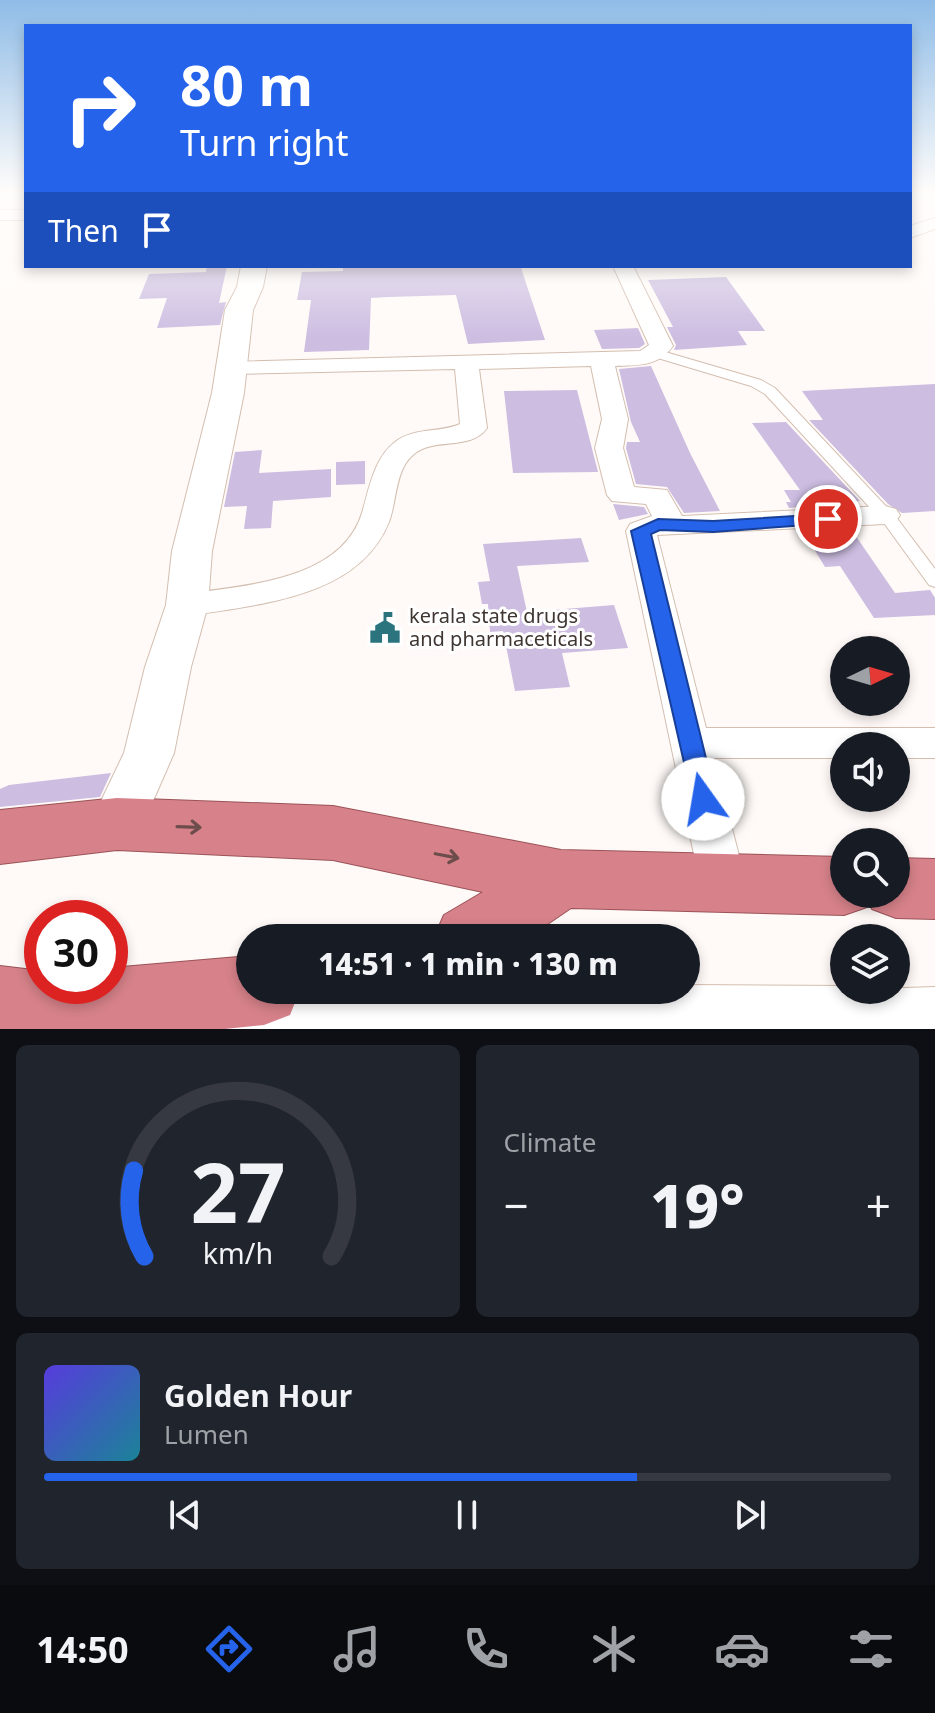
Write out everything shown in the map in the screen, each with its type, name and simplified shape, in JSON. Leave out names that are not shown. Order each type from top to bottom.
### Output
[{"type":"highway","points":[[0,837],[117,824],[333,833],[561,879],[830,886]]},
{"type":"highway","points":[[491,924],[561,879]]},
{"type":"highway","points":[[910,888],[935,889]]},
{"type":"highway","points":[[32,1013],[236,993]]},
{"type":"street","points":[[117,824],[149,753],[168,667],[187,605],[192,551],[232,367],[239,310],[250,287],[254,268]]},
{"type":"street","points":[[232,367],[643,358],[655,353],[661,346],[624,268]]},
{"type":"street","points":[[601,359],[615,419],[609,448],[622,495],[657,496],[669,520],[641,531],[723,883]]},
{"type":"street","points":[[187,605],[283,588],[336,568],[367,543],[394,460],[404,448],[418,441],[463,435],[474,428],[466,363]]},
{"type":"street","points":[[658,524],[713,526],[885,515]]},
{"type":"street","points":[[690,743],[935,743]]},
{"type":"street","points":[[32,1013],[935,1019]]},
{"type":"lane","points":[[655,353],[756,383],[770,391],[885,515],[935,581]]},
{"type":"building","points":[[207,268],[227,268],[219,303],[226,302],[220,325],[157,328],[167,298],[139,299],[149,274],[206,272]]},
{"type":"building","points":[[343,268],[521,268],[545,340],[468,344],[456,295],[388,297],[371,298],[369,350],[304,352],[311,300],[297,300],[302,272],[343,271]]},
{"type":"building","points":[[726,277],[765,331],[738,331],[747,345],[674,350],[676,345],[667,327],[673,327],[648,280]]},
{"type":"building","points":[[638,328],[645,344],[639,348],[602,349],[594,330]]},
{"type":"building","points":[[651,366],[720,511],[684,513],[667,487],[636,484],[626,448],[627,442],[640,442],[631,422],[619,369]]},
{"type":"building","points":[[935,384],[935,511],[902,513],[888,504],[809,420],[823,420],[802,391]]},
{"type":"building","points":[[577,390],[598,472],[513,473],[504,391]]},
{"type":"building","points":[[786,422],[860,501],[789,508],[786,502],[791,502],[784,490],[800,490],[752,423]]},
{"type":"building","points":[[262,450],[259,473],[331,469],[331,497],[273,501],[271,528],[244,529],[247,506],[224,507],[235,452]]},
{"type":"building","points":[[365,461],[365,484],[336,485],[336,462]]},
{"type":"building","points":[[613,504],[644,507],[648,514],[619,520]]},
{"type":"building","points":[[851,529],[895,593],[930,590],[935,598],[935,615],[874,618],[840,566],[825,567],[803,531]]},
{"type":"building","points":[[581,538],[589,562],[517,566],[527,612],[614,605],[628,648],[562,653],[570,687],[515,691],[503,631],[490,632],[488,604],[482,604],[478,582],[490,581],[483,544]]},
{"type":"building","points":[[111,773],[100,797],[0,807],[0,789],[9,785]]},
{"type":"place","name":"kerala state drugs and pharmaceticals","points":[[385,628]]},
{"type":"route","points":[[703,799],[641,531],[658,524],[713,526],[828,519]]}]
